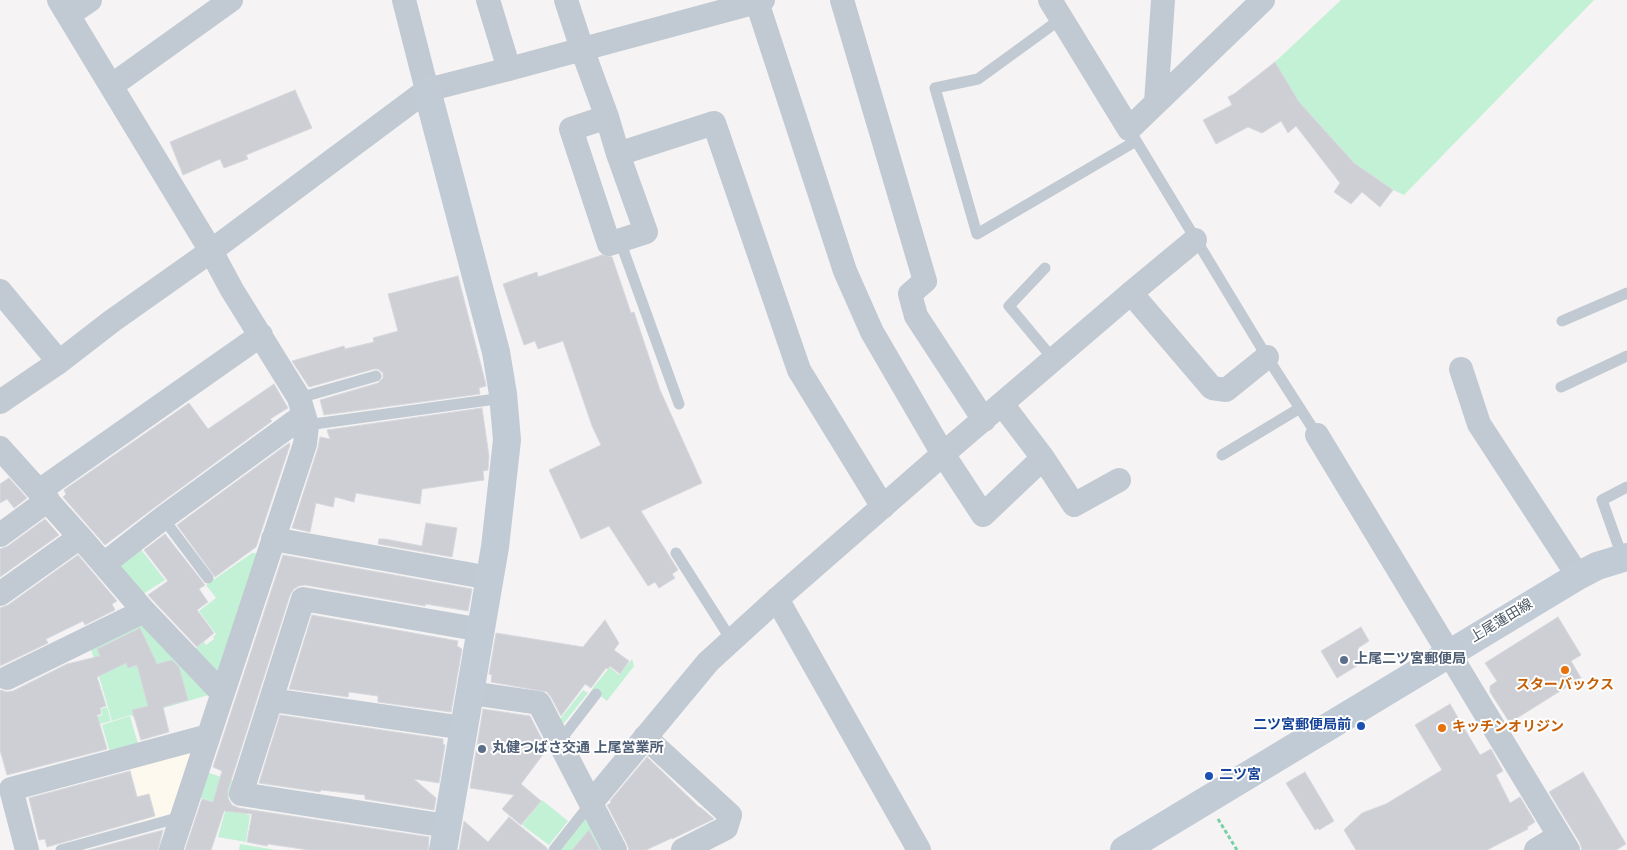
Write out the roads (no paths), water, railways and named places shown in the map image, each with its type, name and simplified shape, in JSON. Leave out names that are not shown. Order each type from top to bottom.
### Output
[{"type":"street","points":[[90,0],[63,8],[261,335],[303,412],[305,444],[171,850]]},
{"type":"street","points":[[111,86],[231,0]]},
{"type":"street","points":[[404,0],[496,352],[504,398],[507,440],[503,490],[482,630],[445,838],[241,794],[303,599],[482,630]]},
{"type":"street","points":[[488,0],[509,70]]},
{"type":"street","points":[[566,0],[607,116],[618,154],[646,232],[609,244],[571,129],[607,116]]},
{"type":"street","points":[[842,0],[926,281],[910,294],[916,316],[984,420]]},
{"type":"street","points":[[1156,103],[1163,0]]},
{"type":"street","points":[[1056,9],[1132,135],[1156,103],[1263,0]]},
{"type":"street","points":[[0,402],[59,362],[112,321],[211,251],[427,90],[509,70],[760,1],[845,271],[872,332],[943,454],[983,515],[1043,458]]},
{"type":"street","points":[[618,154],[714,123],[799,370],[883,507]]},
{"type":"street","points":[[591,803],[708,662],[943,454],[1195,240]]},
{"type":"street","points":[[0,291],[59,362]]},
{"type":"street","points":[[1131,293],[1212,388],[1226,390],[1267,357]]},
{"type":"street","points":[[0,535],[43,495],[261,335]]},
{"type":"street","points":[[1461,369],[1479,424],[1578,576]]},
{"type":"street","points":[[1002,404],[1043,458],[1074,506],[1119,480]]},
{"type":"street","points":[[104,564],[303,412]]},
{"type":"street","points":[[1317,435],[1563,843],[1536,850]]},
{"type":"street","points":[[0,448],[144,611],[222,693]]},
{"type":"street","points":[[0,594],[80,537]]},
{"type":"street","points":[[273,539],[490,578]]},
{"type":"street","name":"上尾蓮田線","points":[[1136,847],[1206,800],[1578,576],[1598,566],[1626,561]]},
{"type":"street","points":[[777,599],[920,850]]},
{"type":"street","points":[[6,678],[144,611]]},
{"type":"street","points":[[470,693],[539,702],[615,850]]},
{"type":"street","points":[[272,700],[464,728]]},
{"type":"street","points":[[27,850],[11,789],[208,736]]},
{"type":"street","points":[[645,737],[730,815],[726,828],[683,850]]},
{"type":"lane","points":[[1056,9],[978,79],[935,88],[977,234],[1132,135],[1267,357],[1317,435]]},
{"type":"lane","points":[[620,241],[679,404]]},
{"type":"lane","points":[[1045,268],[1009,306],[1054,360]]},
{"type":"lane","points":[[1562,320],[1627,293]]},
{"type":"lane","points":[[1561,387],[1627,356]]},
{"type":"lane","points":[[303,412],[376,376]]},
{"type":"lane","points":[[303,412],[504,398]]},
{"type":"lane","points":[[1222,455],[1300,408]]},
{"type":"lane","points":[[1626,561],[1602,500],[1627,487]]},
{"type":"lane","points":[[163,518],[208,578]]},
{"type":"lane","points":[[676,553],[732,641]]},
{"type":"lane","points":[[559,742],[596,694]]},
{"type":"lane","points":[[554,850],[591,803]]},
{"type":"lane","points":[[62,850],[182,817]]},
{"type":"place","name":"上尾二ツ宮郵便局","points":[[1344,660]]},
{"type":"place","name":"スターバックス","points":[[1565,670]]},
{"type":"place","name":"二ツ宮郵便局前","points":[[1361,726]]},
{"type":"place","name":"キッチンオリジン","points":[[1442,728]]},
{"type":"place","name":"丸健つばさ交通 上尾営業所","points":[[482,749]]},
{"type":"place","name":"二ツ宮","points":[[1209,776]]}]
